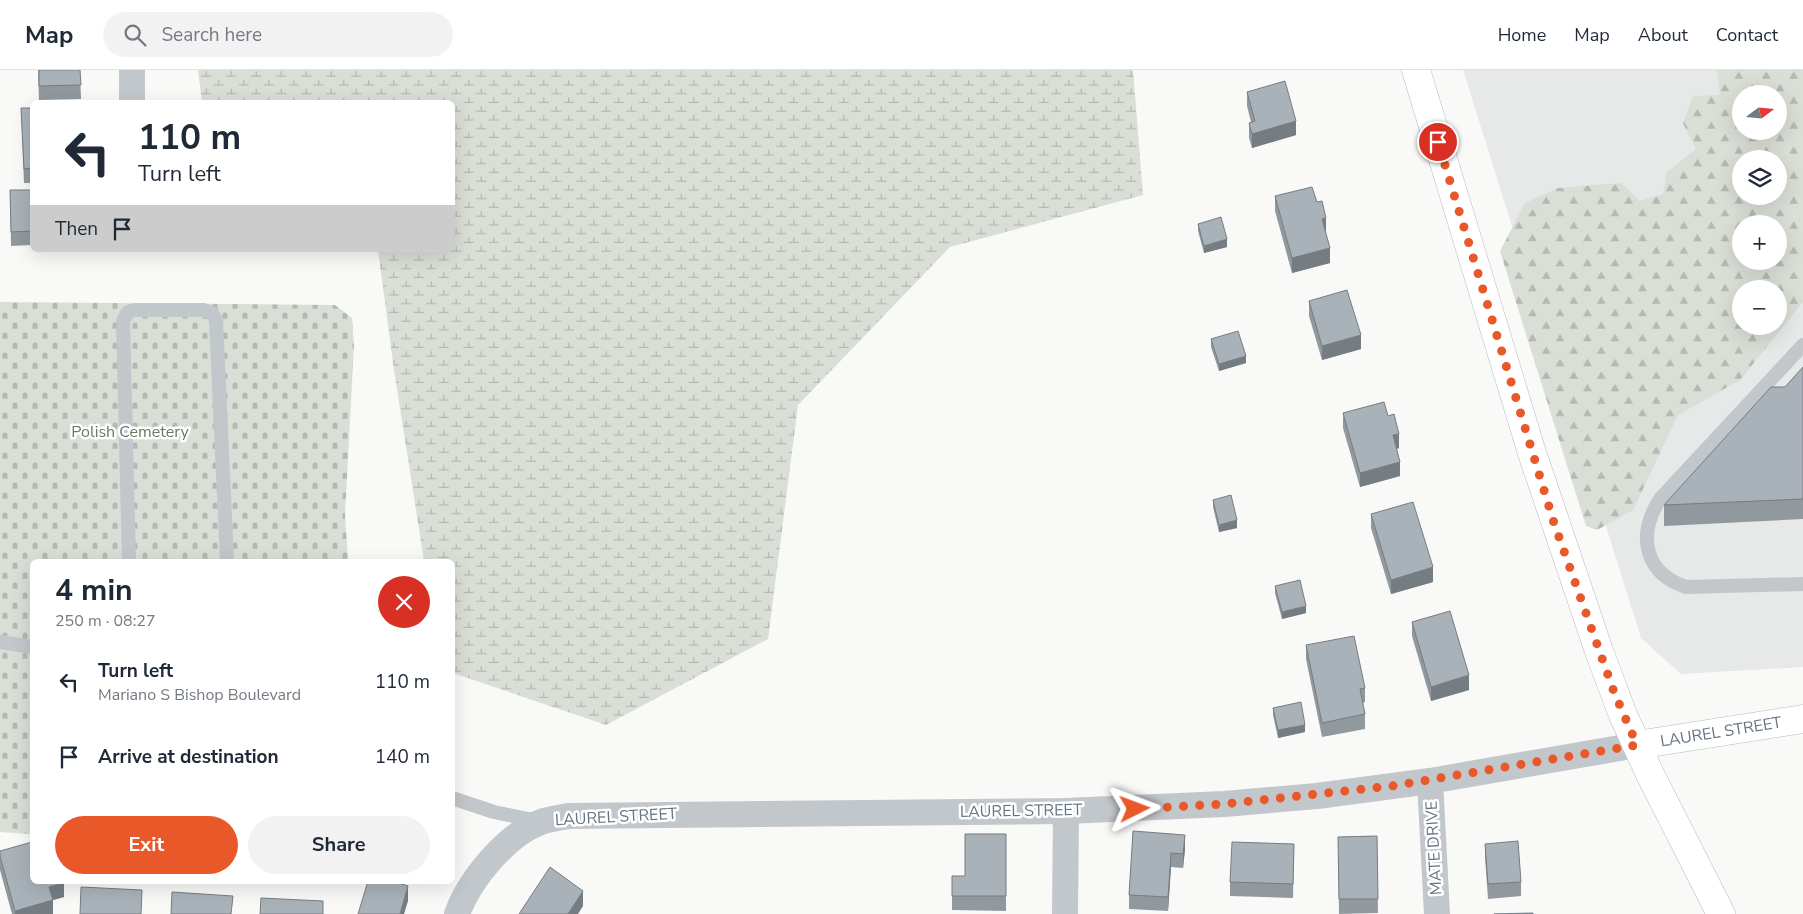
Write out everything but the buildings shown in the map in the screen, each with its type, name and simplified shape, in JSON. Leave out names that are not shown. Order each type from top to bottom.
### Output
[{"type":"main road","points":[[1416,70],[1554,523],[1614,692],[1637,745],[1721,914]]},
{"type":"main road","name":"LAUREL STREET","points":[[1637,745],[1803,719]]},
{"type":"street","points":[[132,70],[132,100]]},
{"type":"street","name":"LAUREL STREET","points":[[457,914],[472,884],[487,864],[512,839],[540,822],[568,816],[597,814],[1066,811],[1224,804],[1317,796],[1430,781],[1637,745]]},
{"type":"street","name":"MATE DRIVE","points":[[1430,781],[1437,914]]},
{"type":"street","points":[[1065,914],[1066,811]]},
{"type":"lane","points":[[129,559],[123,321],[128,312],[135,310],[204,310],[212,313],[216,320],[227,559]]},
{"type":"lane","points":[[1803,345],[1660,499],[1652,512],[1647,528],[1647,542],[1651,556],[1658,571],[1670,582],[1686,587],[1803,584]]},
{"type":"lane","points":[[0,642],[30,647]]},
{"type":"lane","points":[[455,799],[494,812],[540,822]]},
{"type":"shaded area","points":[[1463,70],[1803,70],[1803,667],[1681,674],[1641,638]]},
{"type":"green space","points":[[198,70],[1133,70],[1143,195],[950,247],[798,405],[768,639],[606,725],[455,674],[455,559],[424,559],[394,370],[378,252],[455,252],[455,100],[202,100]]},
{"type":"green space","points":[[1717,70],[1803,70],[1803,302],[1787,322],[1787,280],[1732,280],[1732,335],[1776,335],[1740,380],[1678,415],[1633,510],[1597,530],[1586,526],[1500,251],[1525,203],[1558,188],[1621,183],[1640,201],[1663,194],[1667,172],[1696,149],[1683,123],[1693,96],[1720,95]]},
{"type":"green space","name":"Polish Cemetery","points":[[0,302],[335,305],[352,318],[354,345],[345,514],[348,559],[30,559],[30,834],[0,832]]},
{"type":"route","points":[[1135,809],[1317,796],[1430,781],[1637,745],[1614,692],[1554,523],[1438,142]]}]
